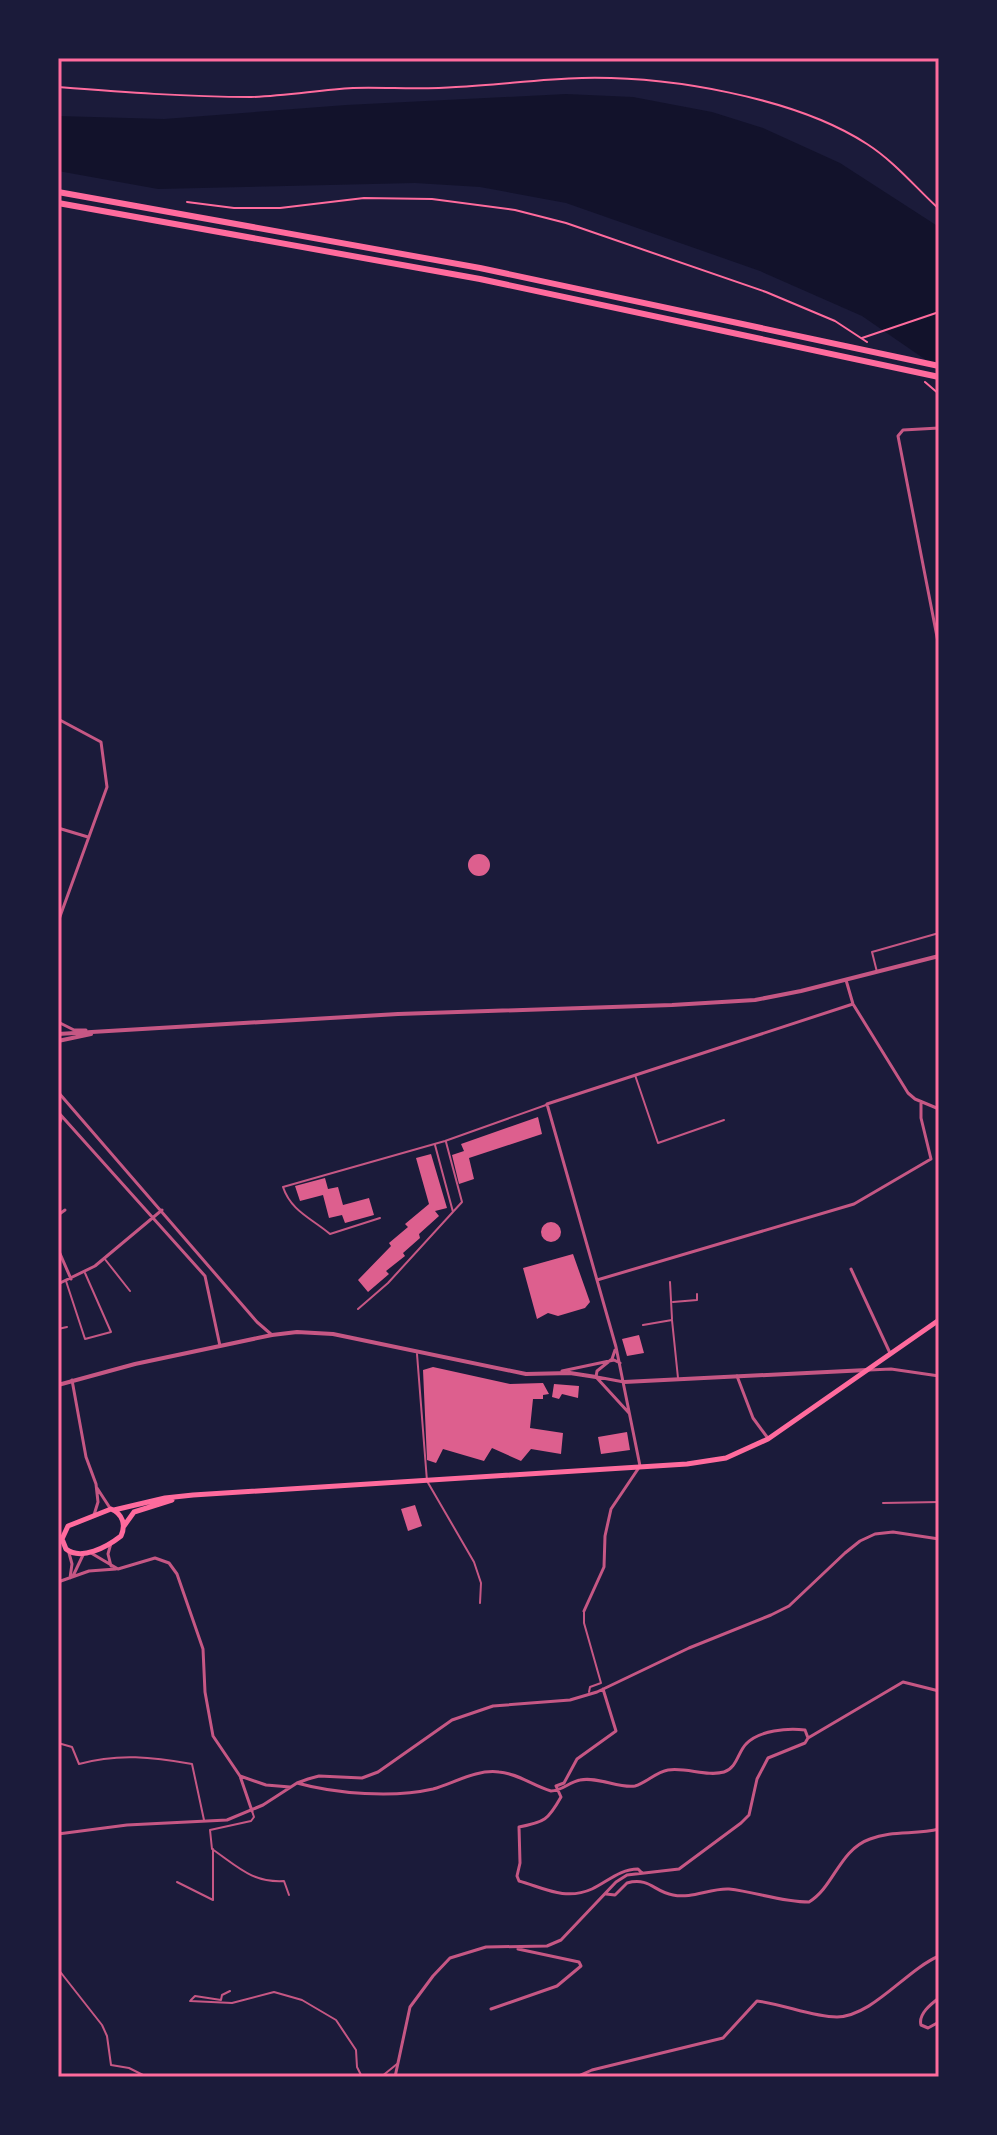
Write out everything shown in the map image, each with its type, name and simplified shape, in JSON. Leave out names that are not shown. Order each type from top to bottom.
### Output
[{"type":"highway","points":[[58,192],[480,268],[939,366]]},
{"type":"highway","points":[[58,203],[480,279],[939,377]]},
{"type":"main road","points":[[69,1553],[61,1534],[68,1526],[94,1515],[165,1498],[706,1462],[726,1458],[768,1439],[939,1320]]},
{"type":"main road","points":[[58,1551],[86,1554],[111,1543],[121,1536],[134,1512],[180,1497]]},
{"type":"main road","points":[[112,1510],[122,1518],[124,1526]]},
{"type":"street","points":[[939,428],[903,430],[898,436],[939,647]]},
{"type":"street","points":[[58,719],[101,742],[107,787],[58,922]]},
{"type":"street","points":[[58,828],[88,837]]},
{"type":"street","points":[[58,1034],[398,1014],[755,1000],[939,956]]},
{"type":"street","points":[[846,980],[853,1004],[908,1093],[939,1109]]},
{"type":"street","points":[[584,1611],[604,1567],[605,1536],[611,1509],[640,1466],[616,1347],[547,1104],[853,1004]]},
{"type":"street","points":[[58,1022],[74,1030],[109,1030]]},
{"type":"street","points":[[58,1041],[109,1030]]},
{"type":"street","points":[[58,1092],[257,1322],[272,1335]]},
{"type":"street","points":[[597,1280],[854,1204],[931,1159],[921,1118],[921,1102]]},
{"type":"street","points":[[58,1112],[205,1276],[220,1346]]},
{"type":"street","points":[[58,1215],[65,1210]]},
{"type":"street","points":[[58,1284],[104,1258],[162,1210]]},
{"type":"street","points":[[58,1249],[68,1280]]},
{"type":"street","points":[[851,1269],[890,1354]]},
{"type":"street","points":[[58,1385],[272,1335],[333,1334],[526,1374],[555,1373],[624,1382],[891,1369],[939,1376]]},
{"type":"street","points":[[596,1377],[597,1371],[609,1361],[616,1347]]},
{"type":"street","points":[[555,1373],[609,1361],[620,1363]]},
{"type":"street","points":[[737,1376],[753,1418],[768,1439]]},
{"type":"street","points":[[596,1377],[631,1415]]},
{"type":"street","points":[[72,1380],[86,1457],[96,1484],[112,1510]]},
{"type":"street","points":[[94,1515],[98,1502],[96,1484]]},
{"type":"street","points":[[58,1834],[127,1825],[227,1820],[252,1811],[297,1783],[319,1776],[362,1778],[378,1772],[452,1720],[493,1706],[570,1700],[589,1694],[789,1606],[845,1553],[871,1536],[893,1532],[939,1539]]},
{"type":"street","points":[[111,1543],[108,1554],[111,1566]]},
{"type":"street","points":[[69,1553],[72,1564],[70,1578]]},
{"type":"street","points":[[70,1578],[86,1554],[118,1569]]},
{"type":"street","points":[[58,1582],[89,1571],[118,1569],[155,1558],[164,1560],[172,1567],[185,1594],[203,1649],[205,1692],[213,1736],[240,1776],[252,1811]]},
{"type":"street","points":[[395,2077],[410,2007],[450,1958],[486,1947],[547,1946],[561,1940],[616,1882],[627,1875],[679,1869],[741,1823],[749,1815],[757,1779],[768,1758],[805,1743],[808,1738],[903,1682],[939,1691]]},
{"type":"street","points":[[603,1689],[616,1731],[577,1759],[564,1783],[556,1786],[561,1797],[552,1814],[543,1822],[519,1827],[520,1863],[517,1876],[519,1881],[551,1894],[566,1894],[590,1890],[629,1869],[638,1869],[642,1873]]},
{"type":"street","points":[[297,1783],[386,1794],[430,1790],[487,1771],[498,1771],[538,1787],[558,1791],[580,1780],[634,1786],[666,1770],[720,1774],[735,1763],[746,1743],[767,1733],[805,1730],[808,1738]]},
{"type":"street","points":[[240,1776],[266,1785],[290,1787]]},
{"type":"street","points":[[606,1894],[615,1895],[621,1887],[635,1881],[645,1881],[673,1895],[730,1889],[809,1902],[822,1891],[852,1850],[868,1839],[939,1829]]},
{"type":"street","points":[[491,2009],[557,1986],[581,1966],[579,1962],[514,1948]]},
{"type":"street","points":[[576,2077],[592,2070],[723,2038],[757,2001],[834,2017],[861,2011],[925,1962],[939,1956]]},
{"type":"street","points":[[939,1998],[921,2016],[920,2021],[928,2028],[939,2022]]},
{"type":"lane","points":[[877,972],[872,952],[939,933]]},
{"type":"lane","points":[[635,1074],[658,1143],[724,1120]]},
{"type":"lane","points":[[380,1218],[330,1234],[292,1208],[283,1187],[445,1141],[547,1104]]},
{"type":"lane","points":[[58,1128],[63,1117]]},
{"type":"lane","points":[[358,1309],[388,1283],[462,1202],[445,1141]]},
{"type":"lane","points":[[434,1144],[453,1214]]},
{"type":"lane","points":[[104,1258],[130,1291]]},
{"type":"lane","points":[[68,1280],[85,1339],[111,1332],[84,1271]]},
{"type":"lane","points":[[670,1282],[678,1380]]},
{"type":"lane","points":[[672,1302],[697,1300],[697,1294]]},
{"type":"lane","points":[[643,1325],[672,1320]]},
{"type":"lane","points":[[58,1329],[67,1327]]},
{"type":"lane","points":[[417,1353],[427,1481],[474,1562],[481,1583],[480,1603]]},
{"type":"lane","points":[[883,1503],[939,1502]]},
{"type":"lane","points":[[584,1611],[584,1623],[601,1683],[590,1687],[589,1694]]},
{"type":"lane","points":[[58,1743],[72,1747],[79,1764],[107,1756],[153,1757],[192,1764],[205,1822]]},
{"type":"lane","points":[[177,1882],[213,1900],[210,1830],[251,1821],[254,1817],[252,1811]]},
{"type":"lane","points":[[212,1849],[251,1876],[271,1883],[284,1881],[289,1895]]},
{"type":"lane","points":[[58,1969],[102,2025],[107,2036],[111,2065],[129,2068],[147,2077]]},
{"type":"lane","points":[[230,1991],[222,1995],[221,2000],[195,1996],[190,2001],[232,2003],[274,1992],[302,2000],[336,2020],[356,2050],[357,2067],[362,2077]]},
{"type":"lane","points":[[381,2077],[398,2063]]},
{"type":"path","points":[[58,87],[160,96],[253,97],[350,88],[455,88],[582,78],[685,84],[742,95],[785,108],[856,138],[889,160],[939,209]]},
{"type":"path","points":[[187,202],[234,208],[280,208],[364,198],[432,199],[515,210],[566,223],[766,292],[835,321],[861,339],[939,312]]},
{"type":"shaded area","points":[[566,94],[633,97],[712,112],[763,128],[840,163],[939,227],[939,369],[862,316],[760,271],[566,203],[480,187],[415,183],[158,189],[58,171],[58,116],[164,119],[346,105]]},
{"type":"building","points":[[479,854],[487,857],[490,865],[487,873],[479,876],[471,873],[468,865],[471,857]]},
{"type":"building","points":[[538,1117],[542,1134],[469,1158],[474,1179],[459,1184],[452,1155],[464,1151],[461,1144]]},
{"type":"building","points":[[431,1154],[447,1208],[435,1211],[439,1216],[419,1234],[420,1238],[403,1253],[405,1256],[386,1271],[389,1274],[368,1292],[358,1280],[391,1246],[389,1243],[408,1227],[405,1224],[429,1204],[416,1158]]},
{"type":"building","points":[[325,1178],[328,1189],[338,1187],[343,1205],[369,1198],[374,1215],[345,1223],[342,1215],[329,1218],[323,1195],[300,1201],[295,1186]]},
{"type":"building","points":[[551,1222],[558,1225],[561,1232],[558,1239],[551,1242],[544,1239],[541,1232],[544,1225]]},
{"type":"building","points":[[573,1254],[590,1302],[585,1308],[558,1316],[548,1313],[537,1319],[523,1268]]},
{"type":"building","points":[[639,1335],[644,1353],[627,1356],[622,1339]]},
{"type":"building","points":[[433,1367],[510,1384],[543,1383],[549,1394],[543,1395],[543,1399],[533,1399],[530,1428],[563,1433],[561,1454],[531,1449],[521,1461],[492,1448],[484,1461],[443,1449],[436,1463],[427,1460],[423,1370]]},
{"type":"building","points":[[554,1384],[579,1386],[578,1398],[562,1394],[559,1399],[552,1397]]},
{"type":"building","points":[[627,1432],[630,1450],[601,1454],[598,1437]]},
{"type":"building","points":[[415,1505],[422,1526],[408,1531],[401,1509]]}]
